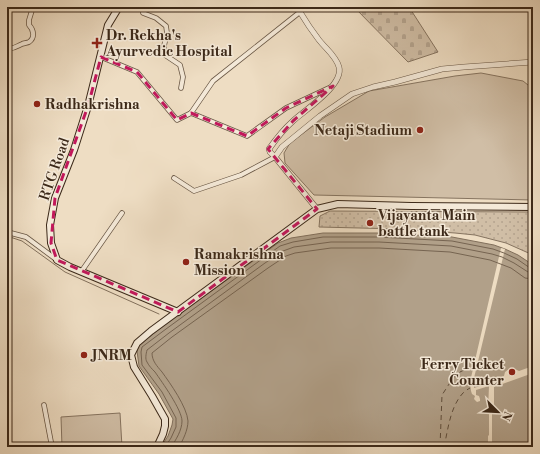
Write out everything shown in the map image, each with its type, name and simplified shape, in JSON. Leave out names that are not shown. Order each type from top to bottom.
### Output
[{"type":"main road","name":"RTG Road","points":[[57,260],[51,243],[50,225],[55,198],[79,135],[88,106],[108,25],[120,7]]},
{"type":"main road","points":[[157,447],[163,434],[165,419],[134,367],[131,355],[137,343],[317,208],[338,204],[533,207]]},
{"type":"main road","points":[[57,260],[81,272],[178,312]]},
{"type":"street","points":[[7,48],[14,48],[29,42],[32,39],[34,32],[29,26],[29,20],[33,7]]},
{"type":"street","points":[[142,7],[143,13],[156,18],[166,26],[167,33],[164,46],[165,55],[180,65],[183,77],[181,88]]},
{"type":"street","points":[[101,58],[137,72],[177,120],[191,113],[213,81],[305,7]]},
{"type":"street","points":[[300,12],[337,62],[340,74],[333,86],[293,121],[274,141],[269,149],[317,208]]},
{"type":"street","points":[[174,178],[194,191],[241,175],[275,157],[282,147],[320,116],[352,94],[373,87],[442,69],[533,62]]},
{"type":"street","points":[[191,113],[247,136],[286,108],[333,86]]},
{"type":"street","points":[[81,272],[122,212]]},
{"type":"street","points":[[7,232],[26,237],[57,260]]},
{"type":"street","points":[[44,405],[52,447]]},
{"type":"highlighted area","points":[[101,57],[137,72],[177,120],[191,113],[247,136],[286,108],[333,86],[293,121],[268,149],[317,209],[178,312],[57,260],[51,243],[55,198],[88,106]]},
{"type":"green space","points":[[354,7],[409,7],[438,52],[408,62]]},
{"type":"green space","name":"Netaji Stadium","points":[[481,73],[523,81],[533,89],[533,200],[314,195],[285,163],[284,153],[290,143],[325,117],[369,91]]},
{"type":"green space","points":[[330,211],[533,212],[533,255],[506,243],[475,235],[401,229],[319,227],[320,216]]},
{"type":"green space","points":[[120,413],[122,447],[62,447],[61,417]]},
{"type":"water","points":[[323,233],[379,233],[452,237],[494,245],[518,255],[533,265],[533,447],[161,447],[168,436],[173,419],[159,394],[139,366],[137,351],[139,345],[164,325],[278,243],[291,238]]},
{"type":"pier","points":[[501,248],[505,249],[474,378],[474,388],[504,376],[505,372],[509,369],[519,371],[533,366],[533,373],[494,387],[494,410],[492,410],[492,445],[488,445],[489,386],[476,390],[476,395],[479,396],[480,399],[480,401],[477,402],[474,399],[475,396],[472,394],[470,382]]},
{"type":"waterway","points":[[7,236],[22,241],[65,272],[159,314]]},
{"type":"ferry route","points":[[440,447],[442,395],[453,378],[466,369]]},
{"type":"ferry route","points":[[444,447],[450,419],[455,405],[463,393],[470,388]]},
{"type":"place","name":"Dr. Rekha's Ayurvedic Hospital","points":[[97,43]]},
{"type":"place","name":"Radhakrishna","points":[[37,104]]},
{"type":"place","name":"Netaji Stadium","points":[[420,130]]},
{"type":"place","name":"Vijayanta Main battle tank","points":[[370,223]]},
{"type":"place","name":"Ramakrishna Mission","points":[[186,262]]},
{"type":"place","name":"JNRM","points":[[84,355]]},
{"type":"place","name":"Ferry Ticket Counter","points":[[512,372]]}]
